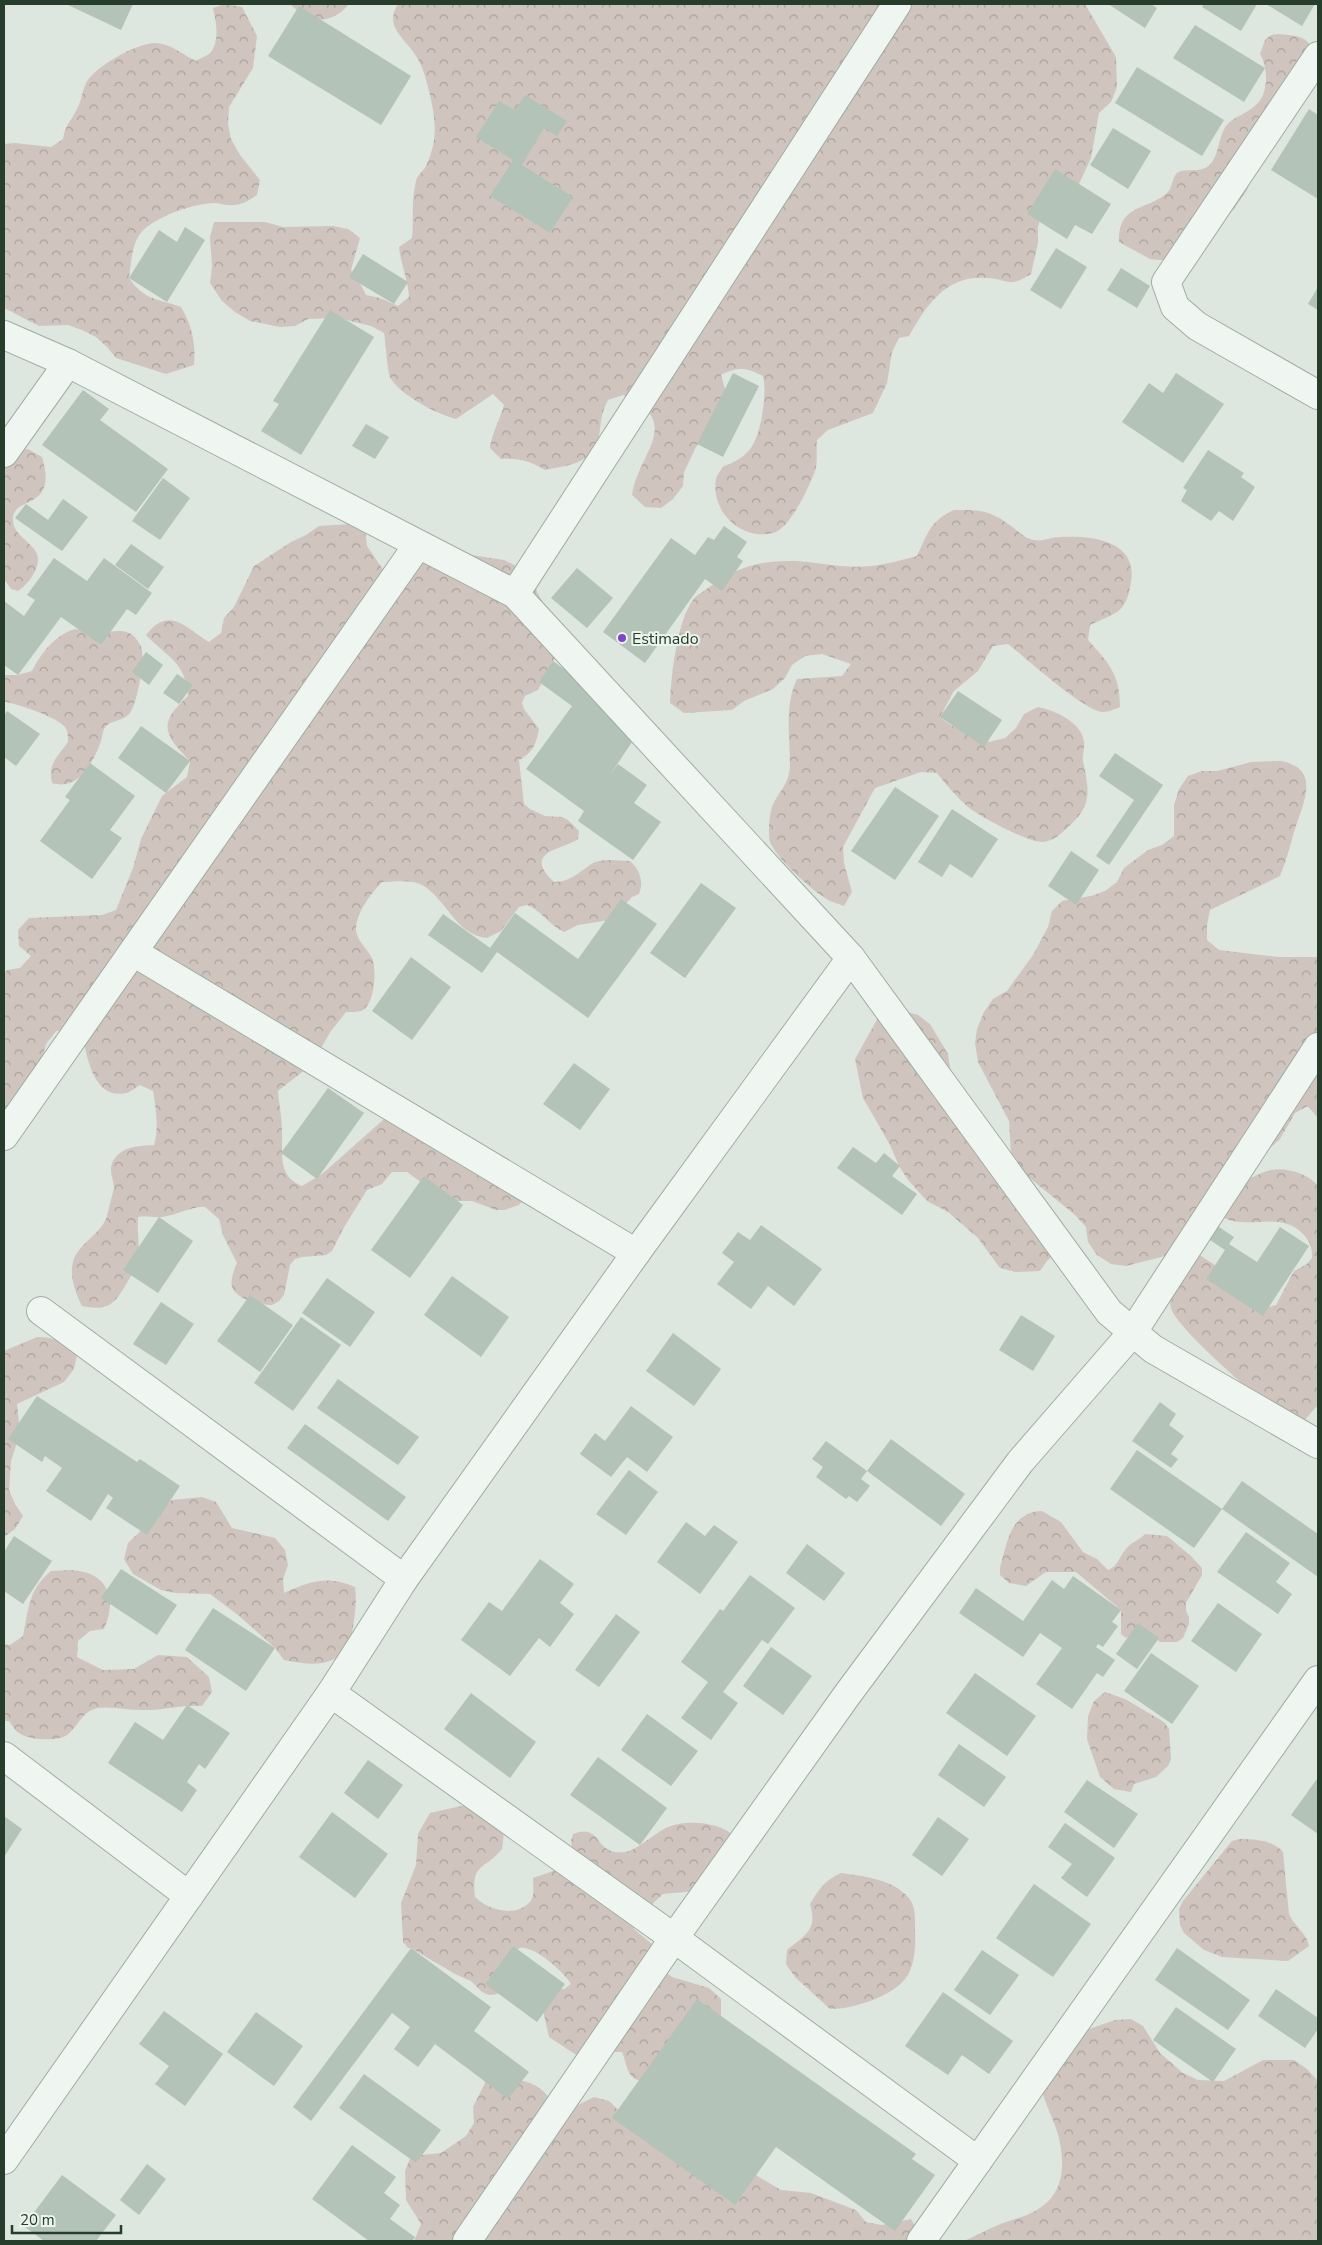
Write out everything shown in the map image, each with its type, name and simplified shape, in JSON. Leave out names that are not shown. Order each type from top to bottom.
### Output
[{"type":"street","points":[[515,594],[897,4]]},
{"type":"street","points":[[1318,56],[1166,282],[1175,307],[1198,326],[1318,396]]},
{"type":"street","points":[[4,335],[68,362],[418,546],[515,594],[850,958],[1108,1312],[1154,1349],[1318,1444]]},
{"type":"street","points":[[4,453],[68,362]]},
{"type":"street","points":[[4,1136],[418,546]]},
{"type":"street","points":[[133,952],[636,1253]]},
{"type":"street","points":[[4,2160],[332,1693],[404,1579],[636,1253],[850,958]]},
{"type":"street","points":[[466,2241],[674,1938],[847,1695],[1020,1462],[1132,1333],[1318,1047]]},
{"type":"street","points":[[41,1311],[404,1579]]},
{"type":"street","points":[[921,2241],[1318,1680]]},
{"type":"street","points":[[332,1693],[674,1938],[978,2161]]},
{"type":"street","points":[[4,1756],[189,1896]]},
{"type":"green space","points":[[225,4],[242,7],[257,36],[253,68],[229,107],[228,124],[231,139],[240,155],[260,180],[257,195],[237,205],[203,204],[159,219],[143,230],[138,237],[132,253],[129,278],[146,295],[181,307],[192,335],[194,365],[166,374],[116,358],[96,337],[82,330],[68,325],[39,326],[4,308],[4,144],[15,143],[51,147],[63,139],[79,105],[86,83],[91,76],[107,63],[137,47],[160,43],[196,61],[208,55],[216,42],[216,24],[213,8]]},
{"type":"green space","points":[[290,4],[349,4],[335,16],[320,19],[305,15]]},
{"type":"green space","points":[[398,4],[1085,4],[1116,57],[1117,87],[1111,102],[1099,113],[1091,158],[1078,186],[1042,214],[1038,227],[1038,243],[1031,274],[1014,282],[974,278],[950,286],[940,294],[923,313],[909,336],[899,338],[892,352],[887,383],[873,413],[828,430],[817,440],[815,471],[798,506],[786,524],[779,530],[773,533],[761,534],[739,528],[730,521],[718,502],[715,491],[716,479],[724,466],[747,453],[758,434],[765,391],[763,376],[757,373],[738,369],[721,375],[725,389],[721,404],[709,434],[697,445],[684,472],[683,486],[673,499],[661,508],[645,507],[632,495],[636,480],[653,439],[655,427],[651,416],[641,405],[623,395],[608,400],[602,416],[598,441],[590,455],[576,463],[545,470],[524,461],[501,459],[490,448],[492,437],[504,405],[493,394],[456,419],[430,409],[403,392],[390,376],[384,333],[371,326],[338,318],[308,319],[295,326],[280,327],[250,321],[222,301],[210,283],[212,267],[210,237],[214,222],[265,222],[283,227],[333,226],[348,229],[360,238],[351,270],[366,295],[380,298],[398,306],[409,297],[399,247],[412,238],[414,188],[419,175],[425,168],[433,147],[435,123],[430,95],[421,65],[394,26],[394,12]]},
{"type":"green space","points":[[1278,34],[1304,39],[1310,45],[1312,51],[1255,157],[1247,190],[1234,209],[1206,240],[1166,260],[1150,259],[1119,242],[1123,220],[1129,214],[1168,192],[1174,177],[1181,171],[1201,169],[1211,164],[1226,126],[1254,107],[1261,99],[1264,93],[1266,72],[1260,54],[1265,40],[1271,35]]},
{"type":"green space","points":[[28,449],[42,457],[46,475],[44,487],[40,495],[19,507],[14,513],[13,521],[16,530],[33,548],[38,557],[34,574],[18,591],[11,589],[4,579],[4,458],[12,452]]},
{"type":"green space","points":[[954,510],[978,511],[991,514],[1025,537],[1034,540],[1056,537],[1098,539],[1120,549],[1127,557],[1131,568],[1131,582],[1126,600],[1119,611],[1090,625],[1088,640],[1112,670],[1118,686],[1120,707],[1106,712],[1095,710],[1070,694],[1008,644],[993,646],[978,671],[954,691],[940,717],[946,722],[989,742],[1005,738],[1016,728],[1024,714],[1038,707],[1066,718],[1078,729],[1084,742],[1083,758],[1088,789],[1086,804],[1082,811],[1063,832],[1044,842],[1028,839],[1005,829],[974,811],[956,795],[937,773],[921,772],[875,788],[843,847],[844,863],[852,892],[844,906],[823,897],[788,866],[770,842],[769,826],[773,805],[785,785],[789,773],[789,711],[790,700],[797,679],[842,676],[851,664],[822,654],[805,656],[792,665],[785,678],[773,689],[744,701],[732,710],[684,713],[670,703],[673,665],[679,635],[687,609],[694,598],[739,570],[749,566],[783,561],[802,561],[852,567],[871,566],[917,556],[927,534],[935,523]]},
{"type":"green space","points":[[350,524],[365,531],[367,546],[384,571],[452,552],[504,560],[533,574],[537,592],[545,606],[545,613],[557,654],[538,690],[525,696],[522,703],[524,709],[539,729],[533,748],[519,760],[524,804],[545,816],[562,817],[579,831],[578,839],[548,853],[543,858],[542,864],[545,872],[554,882],[560,882],[569,879],[599,861],[630,861],[640,876],[639,894],[632,897],[610,920],[578,925],[564,932],[527,905],[519,907],[501,931],[487,938],[466,930],[431,891],[422,885],[408,881],[382,882],[369,897],[362,909],[356,928],[357,936],[374,963],[374,987],[369,1002],[366,1008],[361,1011],[346,1012],[331,1031],[311,1065],[278,1091],[282,1126],[283,1163],[288,1176],[302,1186],[322,1174],[383,1120],[391,1117],[524,1199],[519,1205],[504,1210],[496,1210],[472,1201],[447,1201],[407,1172],[392,1172],[382,1184],[367,1190],[332,1251],[326,1255],[295,1259],[290,1265],[284,1295],[272,1305],[249,1301],[235,1292],[232,1287],[232,1281],[237,1263],[223,1235],[219,1219],[205,1207],[162,1217],[138,1217],[139,1258],[135,1271],[111,1304],[99,1308],[82,1306],[75,1290],[73,1262],[80,1249],[100,1229],[107,1216],[114,1187],[111,1166],[115,1158],[128,1149],[154,1145],[157,1125],[153,1091],[140,1085],[126,1093],[115,1094],[107,1091],[95,1077],[87,1058],[83,1039],[70,1030],[56,1031],[46,1044],[42,1060],[4,1118],[4,974],[7,970],[20,968],[31,956],[19,946],[18,930],[29,918],[102,915],[116,910],[133,868],[141,839],[162,796],[187,777],[190,761],[174,743],[168,729],[168,721],[172,714],[188,696],[184,675],[174,661],[146,635],[163,621],[170,620],[178,622],[209,642],[221,633],[224,618],[234,607],[254,566],[319,526]]},
{"type":"green space","points":[[75,629],[95,632],[119,631],[129,633],[137,640],[141,647],[142,665],[137,696],[131,712],[124,718],[106,726],[97,752],[83,774],[69,783],[52,783],[52,765],[68,742],[66,729],[60,722],[45,715],[4,702],[4,675],[18,675],[32,671],[55,640]]},
{"type":"green space","points":[[1281,761],[1294,765],[1302,771],[1306,779],[1306,789],[1302,810],[1280,876],[1210,910],[1207,940],[1219,950],[1279,957],[1318,957],[1318,1128],[1317,1117],[1308,1106],[1295,1113],[1280,1139],[1257,1160],[1241,1183],[1259,1174],[1277,1169],[1297,1172],[1309,1178],[1318,1186],[1318,1405],[1302,1423],[1265,1403],[1213,1357],[1185,1329],[1171,1308],[1170,1291],[1174,1276],[1191,1249],[1225,1272],[1269,1307],[1276,1305],[1294,1271],[1307,1264],[1312,1258],[1311,1247],[1303,1234],[1285,1223],[1234,1221],[1224,1218],[1222,1210],[1173,1254],[1126,1266],[1111,1264],[1097,1255],[1088,1242],[1086,1227],[1075,1215],[1020,1170],[1053,1256],[1040,1271],[1015,1272],[1000,1268],[978,1238],[948,1212],[927,1201],[908,1180],[863,1098],[855,1059],[879,1016],[901,1010],[918,1015],[930,1024],[948,1054],[954,1095],[1018,1168],[1011,1154],[1009,1121],[978,1062],[975,1043],[977,1029],[984,1012],[993,999],[1007,991],[1033,955],[1048,927],[1052,911],[1062,901],[1091,896],[1105,891],[1117,882],[1124,868],[1148,850],[1162,845],[1174,836],[1174,805],[1179,789],[1188,776],[1202,771],[1217,771],[1251,762]]},
{"type":"green space","points":[[37,1337],[59,1341],[77,1355],[74,1369],[64,1382],[17,1404],[20,1433],[11,1461],[9,1490],[23,1516],[15,1529],[4,1537],[4,1351]]},
{"type":"green space","points":[[202,1497],[216,1502],[232,1528],[275,1538],[285,1550],[288,1565],[283,1579],[284,1593],[302,1585],[328,1580],[355,1587],[355,1610],[350,1648],[327,1662],[311,1664],[284,1660],[275,1648],[238,1615],[210,1594],[176,1593],[161,1590],[133,1574],[124,1559],[128,1543],[151,1521],[159,1509],[172,1500]]},
{"type":"green space","points":[[1042,1511],[1061,1522],[1083,1552],[1097,1559],[1108,1570],[1116,1564],[1128,1547],[1145,1534],[1167,1536],[1191,1556],[1202,1568],[1202,1575],[1186,1603],[1189,1624],[1183,1638],[1177,1642],[1160,1642],[1148,1632],[1140,1632],[1126,1638],[1121,1634],[1121,1610],[1076,1572],[1046,1572],[1026,1586],[1009,1583],[1000,1575],[1000,1568],[1008,1539],[1016,1523],[1031,1513]]},
{"type":"green space","points":[[72,1570],[90,1574],[104,1585],[108,1592],[110,1610],[104,1629],[90,1631],[78,1641],[77,1657],[103,1670],[134,1669],[158,1655],[187,1657],[209,1677],[212,1692],[202,1706],[149,1710],[108,1707],[93,1709],[84,1715],[67,1735],[57,1739],[36,1739],[23,1735],[16,1731],[9,1721],[4,1721],[4,1644],[10,1645],[23,1636],[28,1608],[34,1593],[43,1578],[51,1571]]},
{"type":"green space","points":[[1105,1692],[1125,1699],[1165,1723],[1169,1729],[1171,1759],[1168,1766],[1156,1777],[1134,1784],[1131,1792],[1114,1789],[1100,1777],[1087,1739],[1088,1716],[1094,1701]]},
{"type":"green space","points":[[461,1806],[484,1806],[505,1824],[502,1849],[480,1868],[475,1878],[474,1886],[475,1897],[480,1902],[494,1909],[509,1911],[524,1907],[530,1902],[533,1897],[533,1878],[556,1870],[573,1856],[571,1841],[573,1834],[583,1831],[589,1832],[602,1845],[615,1852],[630,1851],[668,1827],[684,1823],[712,1825],[728,1831],[734,1836],[696,1891],[663,1894],[633,1922],[634,1929],[659,1950],[665,1971],[672,1977],[709,1988],[721,1999],[721,2015],[714,2027],[642,2082],[630,2074],[622,2052],[606,2052],[584,2060],[549,2037],[542,2006],[550,1989],[564,1989],[571,1984],[556,1967],[541,1955],[526,1948],[520,1948],[513,1952],[503,1988],[497,1994],[489,1995],[482,1992],[471,1981],[408,1948],[403,1942],[401,1903],[416,1865],[418,1834],[430,1813]]},
{"type":"green space","points":[[1239,1839],[1269,1843],[1283,1852],[1289,1914],[1306,1937],[1309,1946],[1288,1961],[1222,1957],[1204,1950],[1184,1933],[1180,1925],[1179,1909],[1183,1901],[1232,1841]]},
{"type":"green space","points":[[841,1873],[886,1882],[911,1900],[914,1912],[915,1947],[914,1959],[908,1975],[894,1989],[862,2004],[830,2009],[795,1977],[786,1964],[787,1950],[804,1936],[811,1926],[812,1913],[810,1904],[816,1894],[823,1885]]},
{"type":"green space","points":[[1131,2019],[1143,2026],[1160,2053],[1183,2073],[1198,2080],[1224,2081],[1263,2060],[1294,2060],[1307,2069],[1318,2081],[1318,2241],[964,2241],[995,2226],[1025,2216],[1042,2207],[1050,2199],[1060,2182],[1062,2161],[1059,2138],[1041,2087],[1072,2035],[1115,2020]]},
{"type":"green space","points":[[487,2079],[516,2080],[530,2083],[537,2086],[555,2104],[566,2111],[594,2097],[609,2101],[665,2156],[754,2174],[781,2190],[811,2193],[856,2210],[866,2222],[882,2225],[911,2219],[916,2228],[917,2241],[414,2241],[421,2224],[406,2200],[405,2171],[411,2156],[441,2153],[466,2136],[474,2123],[473,2107]]},
{"type":"building","points":[[66,4],[133,4],[121,30]]},
{"type":"building","points":[[1108,4],[1151,4],[1157,8],[1145,28]]},
{"type":"building","points":[[1204,4],[1257,4],[1241,31],[1202,7]]},
{"type":"building","points":[[1266,4],[1315,4],[1302,26]]},
{"type":"building","points":[[299,6],[411,76],[381,125],[268,56]]},
{"type":"building","points":[[1195,25],[1265,68],[1244,102],[1173,58]]},
{"type":"building","points":[[1137,67],[1224,120],[1202,156],[1115,103]]},
{"type":"building","points":[[525,95],[567,121],[557,136],[544,128],[522,165],[573,197],[550,233],[490,196],[513,160],[476,137],[499,101],[515,110]]},
{"type":"building","points":[[1309,109],[1318,115],[1318,199],[1271,170]]},
{"type":"building","points":[[1113,128],[1151,151],[1128,189],[1090,165]]},
{"type":"building","points":[[1055,169],[1111,204],[1092,234],[1075,225],[1067,239],[1027,214]]},
{"type":"building","points":[[185,227],[205,240],[167,302],[129,278],[159,230],[177,242]]},
{"type":"building","points":[[1056,248],[1087,267],[1061,309],[1030,290]]},
{"type":"building","points":[[363,254],[408,282],[394,304],[349,277]]},
{"type":"building","points":[[1121,268],[1150,286],[1137,308],[1107,290]]},
{"type":"building","points":[[1318,287],[1318,310],[1308,304]]},
{"type":"building","points":[[330,310],[374,337],[301,455],[261,431],[279,404],[273,401]]},
{"type":"building","points":[[733,373],[759,386],[723,457],[697,444]]},
{"type":"building","points":[[1176,373],[1224,404],[1183,463],[1122,422],[1149,383],[1163,393]]},
{"type":"building","points":[[83,390],[109,409],[100,420],[168,469],[136,512],[42,445]]},
{"type":"building","points":[[366,424],[389,437],[375,459],[352,446]]},
{"type":"building","points":[[1208,450],[1244,473],[1241,477],[1255,487],[1233,521],[1219,511],[1211,521],[1181,501],[1187,490],[1183,488]]},
{"type":"building","points":[[163,478],[190,498],[160,540],[132,521]]},
{"type":"building","points":[[63,499],[88,517],[62,551],[15,518],[26,504],[48,520]]},
{"type":"building","points":[[724,526],[747,542],[737,557],[743,561],[722,591],[705,579],[645,663],[603,632],[671,538],[695,555],[708,537],[714,540]]},
{"type":"building","points":[[131,544],[164,567],[148,589],[115,565]]},
{"type":"building","points":[[54,558],[87,581],[104,558],[152,593],[136,615],[127,609],[101,645],[61,617],[18,675],[4,665],[4,601],[24,616],[35,600],[27,595]]},
{"type":"building","points":[[577,568],[613,598],[587,628],[551,598]]},
{"type":"building","points":[[146,652],[163,665],[149,685],[132,672]]},
{"type":"building","points":[[553,661],[587,686],[636,736],[610,775],[618,764],[647,785],[634,803],[661,822],[633,860],[578,821],[584,811],[526,769],[572,706],[539,682]]},
{"type":"building","points":[[177,674],[193,685],[179,704],[163,693]]},
{"type":"building","points":[[958,691],[1002,720],[984,747],[940,717]]},
{"type":"building","points":[[7,711],[40,734],[16,766],[4,757],[4,716]]},
{"type":"building","points":[[141,726],[190,761],[166,793],[118,758]]},
{"type":"building","points":[[1115,753],[1163,785],[1109,865],[1096,856],[1134,800],[1099,776]]},
{"type":"building","points":[[90,763],[135,796],[110,830],[122,838],[92,879],[40,841],[70,800],[65,797]]},
{"type":"building","points":[[895,787],[939,816],[895,880],[851,851]]},
{"type":"building","points":[[952,809],[998,839],[972,878],[950,864],[942,877],[918,862]]},
{"type":"building","points":[[1071,851],[1099,870],[1076,905],[1048,886]]},
{"type":"building","points":[[701,883],[736,908],[685,978],[650,953]]},
{"type":"building","points":[[621,899],[657,924],[588,1018],[497,952],[482,973],[428,935],[443,914],[490,948],[515,913],[578,959]]},
{"type":"building","points":[[411,957],[451,987],[412,1040],[372,1011]]},
{"type":"building","points":[[574,1063],[610,1089],[580,1130],[543,1104]]},
{"type":"building","points":[[328,1088],[364,1113],[317,1179],[281,1153]]},
{"type":"building","points":[[853,1147],[876,1163],[884,1153],[900,1166],[892,1176],[917,1194],[902,1215],[837,1168]]},
{"type":"building","points":[[424,1176],[463,1205],[410,1278],[371,1250]]},
{"type":"building","points":[[159,1217],[193,1241],[158,1293],[123,1270]]},
{"type":"building","points":[[761,1225],[822,1269],[794,1306],[768,1286],[751,1309],[717,1284],[734,1262],[722,1253],[738,1232],[750,1240]]},
{"type":"building","points":[[1216,1225],[1234,1237],[1229,1244],[1257,1262],[1280,1227],[1309,1246],[1263,1316],[1206,1279],[1225,1250],[1207,1238]]},
{"type":"building","points":[[452,1276],[509,1317],[481,1357],[424,1315]]},
{"type":"building","points":[[327,1278],[375,1312],[350,1347],[302,1313]]},
{"type":"building","points":[[250,1295],[293,1325],[260,1372],[217,1341]]},
{"type":"building","points":[[161,1302],[194,1324],[166,1365],[133,1344]]},
{"type":"building","points":[[1021,1315],[1055,1336],[1033,1371],[999,1350]]},
{"type":"building","points":[[301,1317],[341,1345],[293,1411],[254,1383]]},
{"type":"building","points":[[673,1333],[721,1369],[694,1406],[646,1371]]},
{"type":"building","points":[[338,1379],[419,1437],[398,1465],[317,1408]]},
{"type":"building","points":[[37,1396],[137,1462],[140,1459],[180,1486],[147,1535],[106,1508],[113,1498],[108,1494],[91,1521],[46,1491],[62,1468],[45,1456],[42,1462],[8,1439]]},
{"type":"building","points":[[1160,1402],[1176,1414],[1169,1425],[1184,1436],[1171,1454],[1178,1459],[1171,1468],[1132,1441]]},
{"type":"building","points":[[631,1406],[673,1437],[647,1472],[627,1457],[611,1477],[580,1454],[595,1433],[605,1441]]},
{"type":"building","points":[[305,1424],[406,1497],[388,1521],[287,1448]]},
{"type":"building","points":[[891,1439],[965,1494],[941,1526],[867,1471]]},
{"type":"building","points":[[826,1441],[867,1471],[861,1479],[870,1486],[857,1502],[849,1496],[846,1499],[816,1477],[823,1467],[812,1459]]},
{"type":"building","points":[[1137,1450],[1222,1509],[1194,1548],[1110,1489]]},
{"type":"building","points":[[629,1470],[658,1492],[626,1535],[596,1514]]},
{"type":"building","points":[[1242,1481],[1318,1534],[1318,1577],[1222,1509]]},
{"type":"building","points":[[686,1522],[705,1536],[714,1525],[738,1542],[700,1594],[657,1562]]},
{"type":"building","points":[[1246,1532],[1290,1563],[1276,1582],[1292,1594],[1278,1614],[1217,1572]]},
{"type":"building","points":[[14,1536],[52,1561],[23,1604],[4,1591],[4,1552]]},
{"type":"building","points":[[807,1544],[845,1573],[824,1601],[786,1573]]},
{"type":"building","points":[[540,1559],[574,1584],[560,1603],[574,1614],[550,1647],[539,1638],[510,1676],[461,1640],[489,1602],[502,1611]]},
{"type":"building","points":[[121,1569],[177,1605],[157,1635],[101,1598]]},
{"type":"building","points":[[750,1575],[795,1608],[768,1644],[762,1640],[723,1692],[738,1703],[711,1740],[681,1718],[708,1682],[681,1662],[720,1609],[723,1611]]},
{"type":"building","points":[[1073,1576],[1121,1610],[1112,1622],[1118,1626],[1103,1647],[1098,1644],[1096,1647],[1115,1660],[1103,1677],[1097,1673],[1072,1709],[1036,1684],[1062,1648],[1040,1633],[1023,1657],[959,1613],[976,1588],[1023,1621],[1052,1580],[1064,1589]]},
{"type":"building","points":[[1218,1603],[1262,1634],[1236,1672],[1191,1641]]},
{"type":"building","points":[[213,1608],[275,1648],[246,1691],[185,1650]]},
{"type":"building","points":[[616,1614],[640,1632],[599,1687],[575,1670]]},
{"type":"building","points":[[1138,1623],[1159,1638],[1137,1669],[1116,1654]]},
{"type":"building","points":[[771,1647],[812,1676],[783,1715],[743,1686]]},
{"type":"building","points":[[1151,1653],[1199,1686],[1172,1724],[1124,1691]]},
{"type":"building","points":[[975,1673],[1036,1716],[1007,1756],[946,1713]]},
{"type":"building","points":[[471,1693],[536,1742],[510,1778],[444,1729]]},
{"type":"building","points":[[187,1705],[230,1733],[205,1769],[199,1764],[187,1782],[197,1790],[182,1812],[108,1763],[135,1722],[163,1740]]},
{"type":"building","points":[[647,1714],[698,1751],[671,1786],[621,1750]]},
{"type":"building","points":[[959,1744],[1006,1777],[984,1807],[938,1775]]},
{"type":"building","points":[[598,1757],[667,1808],[640,1845],[570,1795]]},
{"type":"building","points":[[368,1760],[403,1785],[378,1819],[344,1793]]},
{"type":"building","points":[[1087,1780],[1138,1814],[1114,1848],[1064,1812]]},
{"type":"building","points":[[1318,1780],[1318,1834],[1291,1815]]},
{"type":"building","points":[[332,1812],[388,1854],[355,1898],[299,1857]]},
{"type":"building","points":[[4,1816],[22,1829],[4,1857]]},
{"type":"building","points":[[938,1817],[969,1839],[942,1876],[912,1855]]},
{"type":"building","points":[[1065,1823],[1115,1858],[1087,1897],[1061,1878],[1072,1864],[1048,1847]]},
{"type":"building","points":[[1034,1884],[1091,1924],[1053,1977],[996,1938]]},
{"type":"building","points":[[513,1946],[565,1984],[537,2022],[485,1984]]},
{"type":"building","points":[[411,1948],[491,2007],[474,2031],[529,2072],[508,2099],[435,2044],[418,2067],[394,2049],[410,2027],[392,2013],[311,2121],[293,2107]]},
{"type":"building","points":[[1177,1948],[1250,2000],[1228,2030],[1155,1980]]},
{"type":"building","points":[[982,1950],[1019,1975],[990,2015],[954,1990]]},
{"type":"building","points":[[1276,1989],[1318,2018],[1318,2029],[1305,2048],[1258,2016]]},
{"type":"building","points":[[943,1992],[1013,2041],[989,2074],[962,2055],[948,2075],[905,2046]]},
{"type":"building","points":[[697,1999],[916,2154],[912,2159],[935,2175],[895,2231],[776,2147],[735,2205],[612,2118]]},
{"type":"building","points":[[1176,2007],[1236,2049],[1213,2082],[1153,2040]]},
{"type":"building","points":[[164,2011],[223,2054],[185,2106],[155,2084],[169,2066],[139,2044]]},
{"type":"building","points":[[256,2012],[303,2046],[274,2086],[227,2052]]},
{"type":"building","points":[[364,2074],[441,2130],[416,2163],[339,2108]]},
{"type":"building","points":[[352,2145],[396,2177],[384,2193],[400,2205],[390,2219],[415,2237],[412,2241],[369,2241],[312,2199]]},
{"type":"building","points":[[147,2164],[166,2179],[139,2215],[120,2200]]},
{"type":"building","points":[[62,2175],[116,2215],[96,2241],[44,2241],[24,2226]]},
{"type":"place","name":"Estimado","points":[[622,638]]}]
